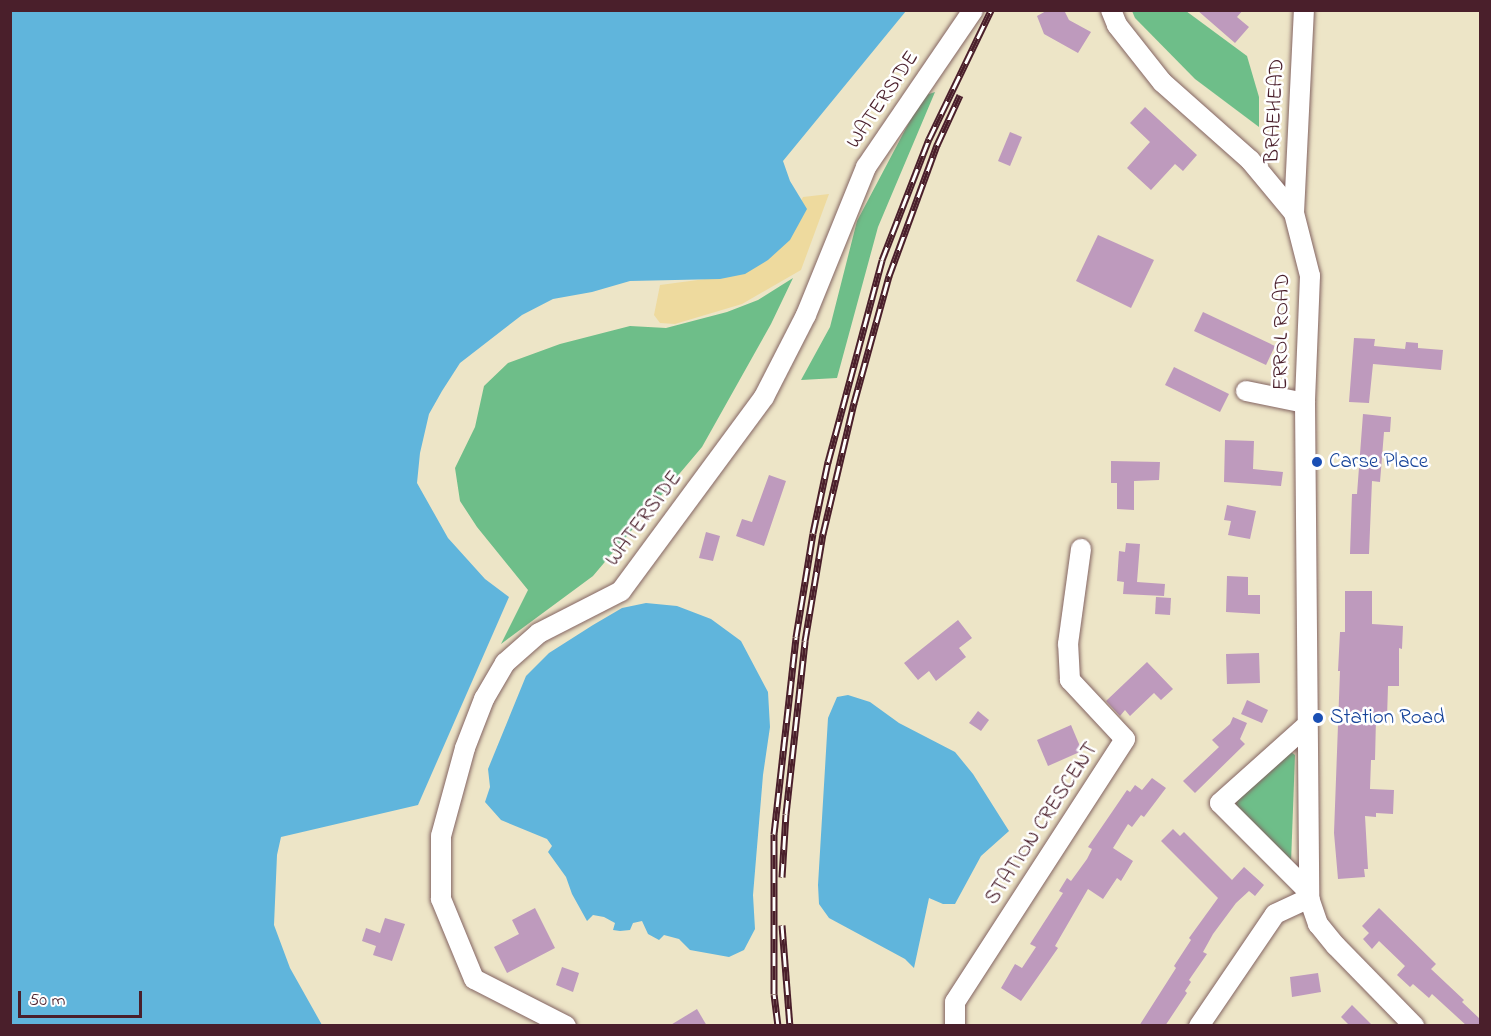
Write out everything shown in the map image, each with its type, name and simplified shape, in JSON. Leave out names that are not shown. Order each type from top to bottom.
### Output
[{"type":"street","name":"WATERSIDE","points":[[566,1026],[474,979],[441,900],[441,836],[465,748],[484,699],[505,663],[539,633],[621,591],[764,397],[806,315],[866,167],[973,10]]},
{"type":"street","name":"ERROL ROAD","points":[[1111,10],[1117,25],[1162,82],[1250,160],[1294,213],[1310,276],[1305,403],[1305,727],[1309,895],[1318,924],[1336,946],[1414,1026]]},
{"type":"street","name":"BRAEHEAD","points":[[1294,213],[1304,10]]},
{"type":"street","points":[[1245,391],[1305,403]]},
{"type":"street","name":"STATION CRESCENT","points":[[955,1026],[955,1002],[1125,739],[1070,680],[1068,644],[1081,549]]},
{"type":"street","name":"ERROL ROAD","points":[[1305,727],[1220,803],[1309,895]]},
{"type":"street","points":[[1199,1026],[1275,914],[1309,895]]},
{"type":"green space","points":[[1132,11],[1186,11],[1247,56],[1259,97],[1259,127],[1195,79],[1135,18]]},
{"type":"green space","points":[[935,92],[878,227],[837,378],[801,380],[830,327],[857,221],[923,96]]},
{"type":"green space","points":[[793,278],[771,324],[702,447],[593,576],[501,644],[528,590],[477,527],[460,501],[455,468],[475,427],[484,386],[508,363],[560,344],[630,326],[666,328],[727,312],[758,300]]},
{"type":"green space","points":[[1291,752],[1295,755],[1291,863],[1237,809],[1235,802]]},
{"type":"sand","points":[[829,194],[801,270],[742,304],[675,324],[660,323],[654,315],[660,285],[728,276],[798,206],[803,197]]},
{"type":"water","points":[[10,11],[906,11],[783,161],[790,181],[807,209],[790,240],[768,260],[745,274],[720,279],[630,281],[592,292],[553,299],[522,315],[460,363],[442,391],[429,414],[420,453],[417,483],[448,538],[485,579],[509,597],[418,805],[281,837],[277,855],[274,925],[290,968],[322,1025],[11,1025]]},
{"type":"water","points":[[646,603],[677,606],[711,619],[741,641],[768,692],[770,727],[763,775],[753,895],[755,929],[744,950],[729,957],[690,950],[679,939],[664,935],[659,940],[648,934],[642,921],[633,923],[630,930],[620,931],[613,930],[615,923],[604,917],[593,915],[587,921],[572,894],[566,877],[548,852],[552,846],[547,839],[501,820],[485,802],[490,787],[488,769],[526,676],[549,653],[593,625],[622,608]]},
{"type":"water","points":[[848,695],[870,702],[899,723],[955,752],[973,774],[1009,831],[981,856],[955,904],[943,904],[929,898],[914,968],[905,959],[829,918],[819,904],[818,885],[828,718],[837,697]]},
{"type":"building","points":[[1048,10],[1064,10],[1069,20],[1091,32],[1078,53],[1044,34],[1037,16]]},
{"type":"building","points":[[1197,10],[1243,10],[1237,17],[1249,27],[1235,43]]},
{"type":"building","points":[[1145,107],[1197,155],[1183,171],[1175,164],[1151,190],[1127,168],[1150,142],[1130,123]]},
{"type":"building","points":[[1010,132],[1022,137],[1010,166],[998,161]]},
{"type":"building","points":[[1098,235],[1154,260],[1131,308],[1076,281]]},
{"type":"building","points":[[1203,312],[1275,346],[1266,365],[1194,331]]},
{"type":"building","points":[[1354,338],[1375,339],[1374,346],[1405,349],[1406,342],[1418,343],[1418,348],[1443,350],[1441,370],[1373,364],[1369,403],[1349,402]]},
{"type":"building","points":[[1174,367],[1229,394],[1220,412],[1165,385]]},
{"type":"building","points":[[1363,414],[1391,417],[1390,432],[1384,432],[1380,482],[1372,481],[1369,554],[1350,554],[1352,494],[1357,494]]},
{"type":"building","points":[[1225,440],[1254,441],[1253,469],[1283,472],[1281,486],[1224,482]]},
{"type":"building","points":[[1111,461],[1160,462],[1159,480],[1134,481],[1134,510],[1117,509],[1117,483],[1111,483]]},
{"type":"building","points":[[769,475],[786,481],[764,546],[736,536],[742,519],[752,522]]},
{"type":"building","points":[[1227,505],[1256,511],[1250,539],[1228,535],[1231,521],[1224,520]]},
{"type":"building","points":[[706,532],[720,536],[713,561],[699,558]]},
{"type":"building","points":[[1126,543],[1140,544],[1137,582],[1165,584],[1164,596],[1123,594],[1124,582],[1117,581],[1119,551],[1125,552]]},
{"type":"building","points":[[1227,576],[1248,577],[1248,595],[1260,595],[1260,614],[1226,612]]},
{"type":"building","points":[[1345,591],[1372,591],[1372,624],[1403,626],[1402,649],[1399,648],[1399,686],[1388,686],[1387,718],[1376,718],[1375,760],[1371,760],[1370,789],[1394,790],[1393,814],[1376,813],[1376,817],[1365,816],[1368,869],[1364,869],[1365,877],[1338,879],[1334,833],[1340,671],[1338,671],[1340,632],[1345,632]]},
{"type":"building","points":[[1156,597],[1171,598],[1170,615],[1155,614]]},
{"type":"building","points":[[958,620],[972,638],[959,648],[966,657],[936,681],[929,671],[918,680],[904,663]]},
{"type":"building","points":[[1259,653],[1260,683],[1227,684],[1226,654]]},
{"type":"building","points":[[1147,662],[1173,689],[1161,700],[1154,693],[1130,716],[1125,710],[1120,716],[1106,701]]},
{"type":"building","points":[[1247,700],[1268,710],[1262,723],[1241,714]]},
{"type":"building","points":[[978,711],[989,720],[981,731],[969,723]]},
{"type":"building","points":[[1233,717],[1247,723],[1240,739],[1245,744],[1195,793],[1183,781],[1219,747],[1212,740],[1230,724]]},
{"type":"building","points":[[1071,725],[1082,751],[1048,766],[1037,740]]},
{"type":"building","points":[[1152,778],[1166,788],[1144,817],[1141,815],[1132,827],[1128,824],[1113,848],[1133,861],[1121,881],[1117,878],[1103,899],[1088,889],[1055,946],[1058,948],[1021,1001],[1001,988],[1015,964],[1022,968],[1036,947],[1030,944],[1063,893],[1059,891],[1067,878],[1071,881],[1087,859],[1092,849],[1088,847],[1127,790],[1130,792],[1135,785],[1142,790]]},
{"type":"building","points":[[1173,829],[1180,836],[1184,832],[1232,880],[1244,867],[1264,885],[1255,896],[1249,891],[1236,903],[1213,934],[1203,952],[1207,954],[1189,980],[1191,982],[1185,991],[1187,993],[1165,1026],[1139,1026],[1176,968],[1174,966],[1191,940],[1189,938],[1218,898],[1161,841]]},
{"type":"building","points":[[535,908],[555,948],[507,973],[494,947],[519,934],[512,920]]},
{"type":"building","points":[[1379,908],[1436,964],[1431,969],[1464,1000],[1462,1002],[1480,1019],[1480,1026],[1467,1026],[1432,994],[1429,998],[1413,984],[1410,987],[1397,975],[1405,966],[1379,941],[1372,949],[1363,939],[1369,933],[1362,926]]},
{"type":"building","points":[[385,918],[405,924],[392,961],[373,955],[376,946],[362,941],[366,928],[380,933]]},
{"type":"building","points":[[562,967],[579,973],[573,992],[556,985]]},
{"type":"building","points":[[1318,973],[1321,992],[1292,997],[1290,977]]},
{"type":"building","points":[[1352,1005],[1373,1026],[1350,1026],[1341,1017]]},
{"type":"building","points":[[697,1009],[707,1026],[669,1026]]},
{"type":"railway","points":[[778,1026],[774,994],[774,834],[796,637],[813,533],[828,462],[882,260],[929,139],[991,10]]},
{"type":"railway","points":[[782,877],[786,814],[805,641],[823,534],[854,403],[889,276],[937,145],[960,95]]},
{"type":"railway","points":[[782,925],[790,1026]]},
{"type":"place","name":"Carse Place","points":[[1317,462]]},
{"type":"place","name":"Station Road","points":[[1318,718]]}]
